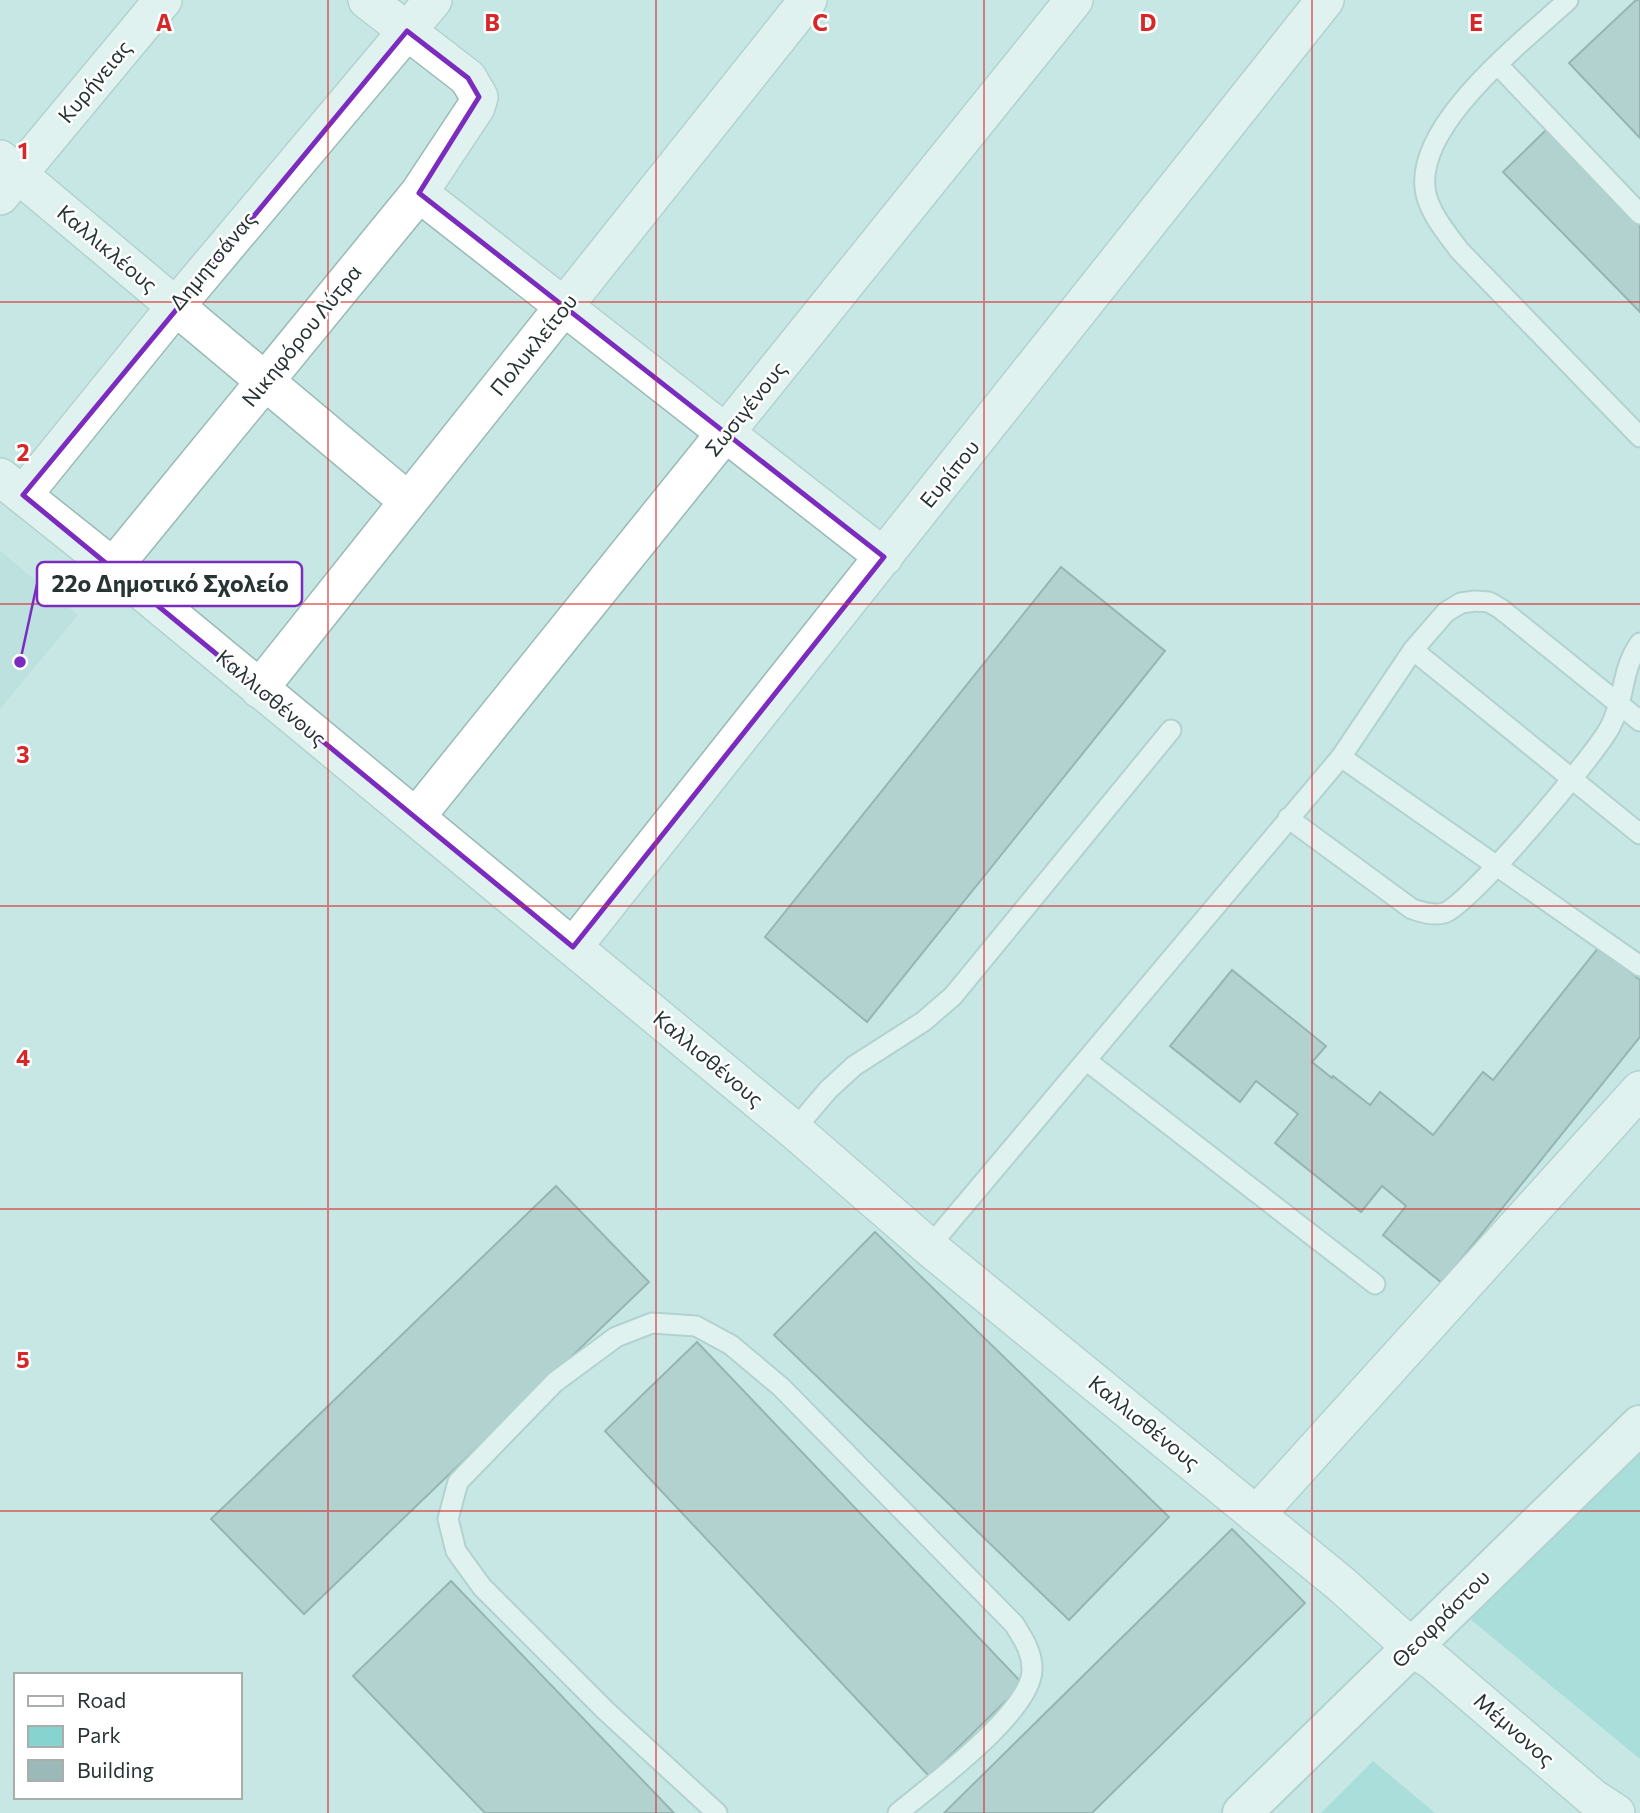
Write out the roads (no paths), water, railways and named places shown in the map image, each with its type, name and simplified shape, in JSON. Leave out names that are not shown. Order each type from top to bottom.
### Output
[{"type":"street","name":"Κυρήνειας","points":[[6,177],[163,0]]},
{"type":"street","points":[[366,0],[407,31]]},
{"type":"street","name":"Δημητσάνας","points":[[11,486],[176,306],[433,0]]},
{"type":"street","name":"Πολυκλείτου","points":[[259,689],[808,0]]},
{"type":"street","name":"Σωσιγένους","points":[[416,817],[1074,0]]},
{"type":"street","name":"Ευρίπου","points":[[573,947],[1325,0]]},
{"type":"street","name":"Νικηφόρου Λύτρα","points":[[114,567],[419,193],[476,107],[479,97],[468,78],[407,31]]},
{"type":"street","name":"Καλλικλέους","points":[[6,177],[176,306],[408,501]]},
{"type":"street","points":[[419,193],[884,557]]},
{"type":"street","name":"Καλλισθένους","points":[[11,486],[114,567],[794,1130],[929,1247],[1341,1584],[1412,1648]]},
{"type":"street","points":[[1256,1515],[1640,1090]]},
{"type":"street","name":"Θεοφράστου","points":[[1242,1813],[1640,1425]]},
{"type":"street","name":"Μέμνονος","points":[[1412,1648],[1433,1661],[1596,1808]]},
{"type":"lane","points":[[1568,0],[1452,112],[1428,154],[1426,192],[1437,220],[1459,250],[1640,436]]},
{"type":"lane","points":[[1498,65],[1640,214]]},
{"type":"lane","points":[[929,1247],[1341,757],[1413,650],[1446,612],[1461,603],[1489,602],[1640,721]]},
{"type":"lane","points":[[1288,818],[1412,909],[1427,914],[1444,913],[1458,905],[1496,866],[1601,743],[1620,705],[1624,675],[1632,654],[1640,643]]},
{"type":"lane","points":[[1413,650],[1640,834]]},
{"type":"lane","points":[[794,1130],[828,1090],[854,1066],[924,1021],[953,996],[1171,730]]},
{"type":"lane","points":[[1341,757],[1640,965]]},
{"type":"lane","points":[[1087,1061],[1374,1284]]},
{"type":"lane","points":[[718,1813],[596,1702],[482,1587],[456,1551],[448,1519],[458,1482],[555,1382],[616,1337],[652,1323],[696,1326],[731,1345],[781,1387],[1014,1624],[1029,1648],[1033,1671],[1025,1694],[1006,1718],[972,1751],[898,1813]]},
{"type":"place","name":"22ο Δημοτικό Σχολείο","points":[[20,662]]}]
